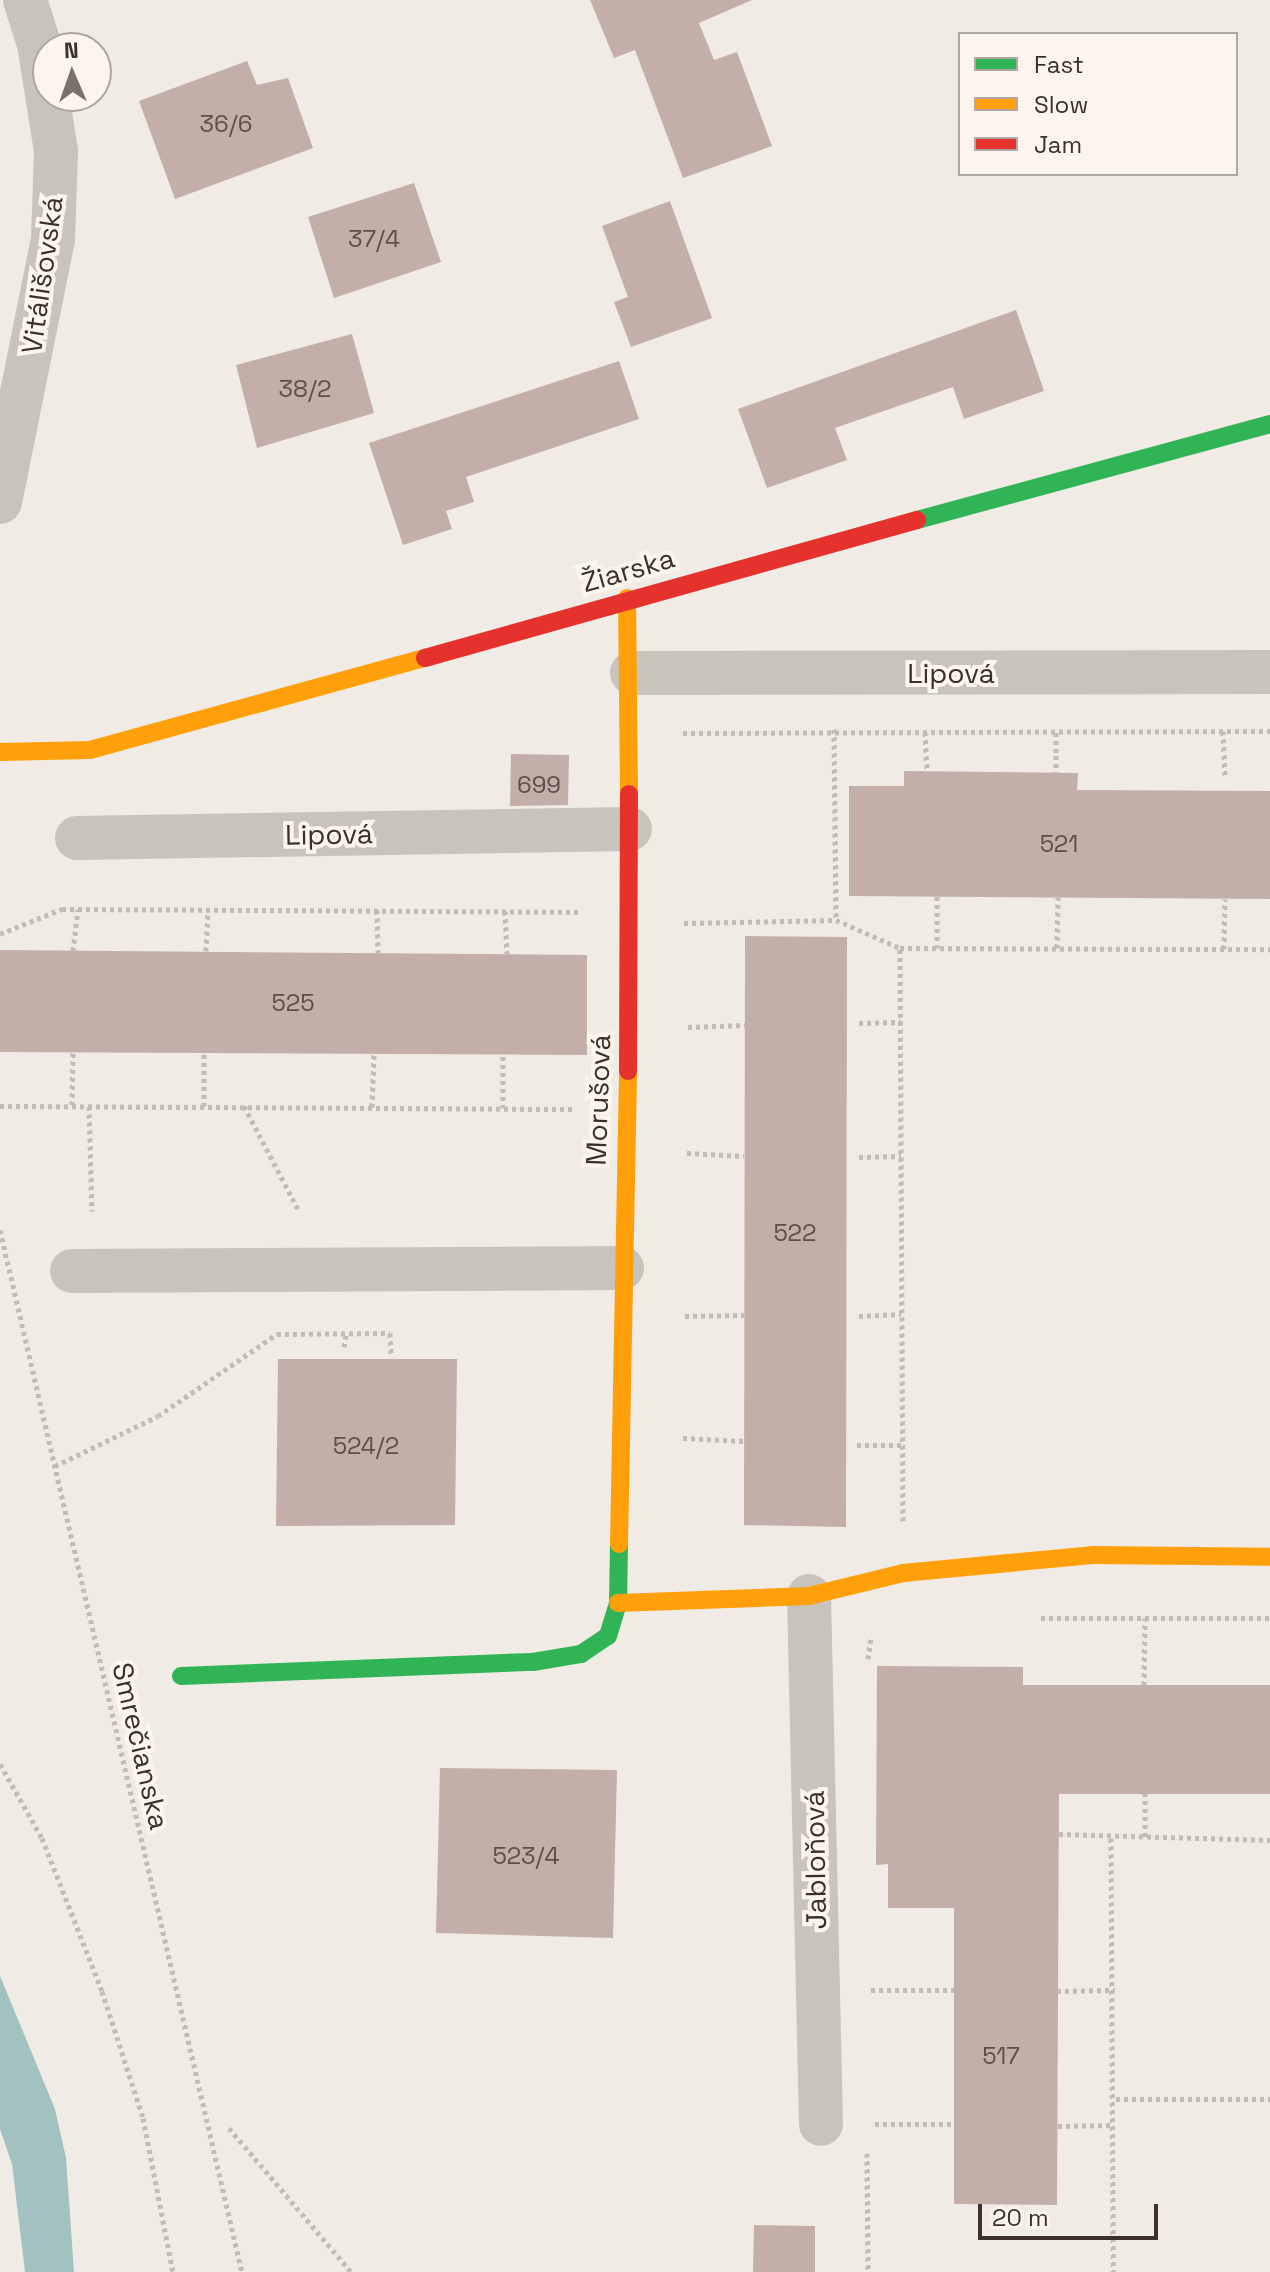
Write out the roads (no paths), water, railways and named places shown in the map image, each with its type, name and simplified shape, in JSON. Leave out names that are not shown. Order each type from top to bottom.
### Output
[{"type":"street","name":"Vitálišovská","points":[[0,502],[53,239],[56,151],[39,44],[25,0]]},
{"type":"street","name":"Žiarska","points":[[0,752],[90,750],[266,706],[627,598],[1270,424]]},
{"type":"street","name":"Morušová","points":[[618,1603],[631,918],[632,673],[627,598]]},
{"type":"street","name":"Lipová","points":[[632,673],[1270,672]]},
{"type":"street","name":"Lipová","points":[[77,838],[630,829]]},
{"type":"street","points":[[72,1271],[622,1268]]},
{"type":"street","points":[[181,1676],[533,1662],[581,1654],[608,1636],[618,1603],[809,1596],[903,1573],[1092,1555],[1270,1557]]},
{"type":"street","name":"Jabloňová","points":[[809,1596],[821,2124]]},
{"type":"water","points":[[0,1976],[55,2109],[66,2158],[74,2272],[25,2272],[12,2164],[0,2129]]}]
